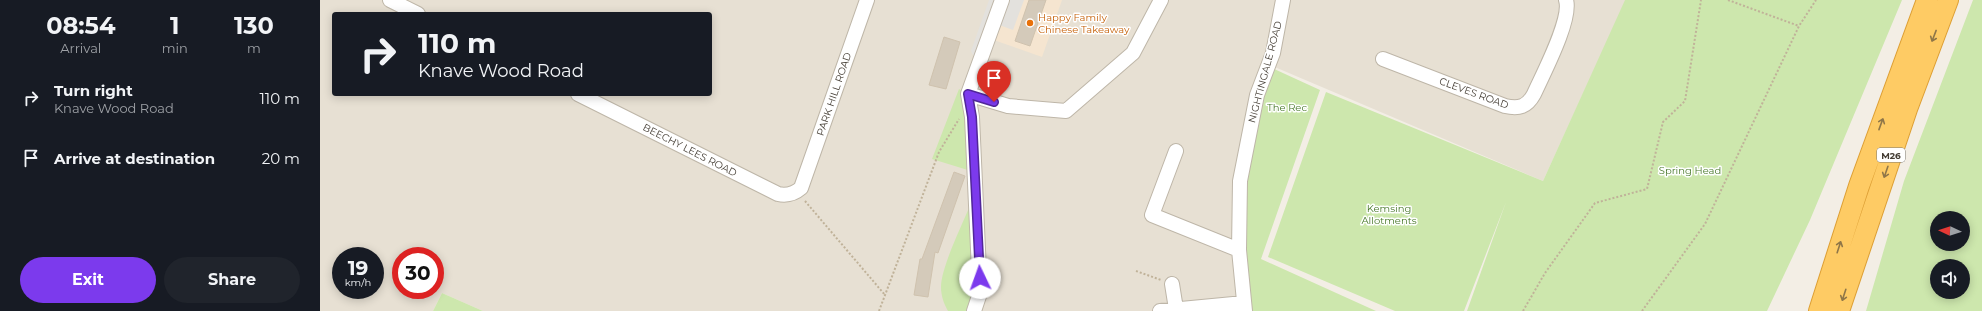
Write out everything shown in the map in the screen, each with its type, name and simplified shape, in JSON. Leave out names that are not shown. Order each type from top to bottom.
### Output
[{"type":"highway","name":"M26","points":[[1819,311],[1859,186],[1927,0]]},
{"type":"highway","name":"M26","points":[[1839,311],[1907,109],[1948,0]]},
{"type":"street","points":[[390,0],[414,12]]},
{"type":"street","name":"PARK HILL ROAD","points":[[799,190],[867,0]]},
{"type":"street","points":[[974,311],[980,293],[972,117],[968,94],[1002,0]]},
{"type":"street","points":[[968,94],[1008,106],[1066,111],[1132,53],[1161,0]]},
{"type":"street","name":"NIGHTINGALE ROAD","points":[[1245,307],[1239,250],[1240,180],[1257,95],[1273,52],[1284,0]]},
{"type":"street","name":"CLEVES ROAD","points":[[1383,59],[1505,106],[1522,107],[1528,104],[1534,94],[1562,28],[1567,11],[1566,0]]},
{"type":"street","name":"BEECHY LEES ROAD","points":[[582,96],[778,194],[786,196],[799,190]]},
{"type":"street","points":[[1176,151],[1152,215],[1239,250]]},
{"type":"street","points":[[1172,284],[1176,309]]},
{"type":"street","points":[[1160,311],[1176,309],[1245,307]]},
{"type":"path","points":[[1523,311],[1545,274],[1595,203],[1647,189],[1663,122],[1685,101],[1701,0]]},
{"type":"path","points":[[1728,0],[1800,26]]},
{"type":"path","points":[[1642,311],[1705,224],[1800,26],[1816,0]]},
{"type":"path","points":[[879,311],[939,152],[958,121],[968,94]]},
{"type":"path","points":[[799,190],[884,295]]},
{"type":"path","points":[[1136,271],[1172,284]]},
{"type":"shaded area","points":[[320,0],[1626,0],[1543,181],[1265,63],[1244,311],[483,311],[444,294],[444,247],[392,247],[392,299],[439,299],[433,311],[320,311]]},
{"type":"shaded area","points":[[989,0],[1024,0],[1013,30],[991,22],[976,61],[971,51]]},
{"type":"shaded area","points":[[1005,0],[1062,0],[1042,57],[991,39]]},
{"type":"green space","name":"Spring Head","points":[[1625,0],[1902,0],[1810,220],[1767,311],[1467,311],[1506,202],[1464,311],[1395,311],[1268,257],[1326,92],[1543,181]]},
{"type":"green space","points":[[1973,0],[1982,0],[1982,311],[1866,311],[1904,181]]},
{"type":"green space","name":"The Rec","points":[[1272,68],[1320,90],[1261,259],[1376,311],[1251,311],[1244,243],[1246,176],[1262,95]]},
{"type":"green space","points":[[959,89],[964,92],[971,171],[932,159]]},
{"type":"green space","points":[[969,208],[973,293],[967,311],[948,311],[944,303],[941,287],[944,269]]},
{"type":"green space","points":[[444,294],[483,311],[433,311],[439,299],[444,299]]},
{"type":"building","points":[[1029,0],[1046,0],[1030,46],[1015,41]]},
{"type":"building","points":[[944,37],[960,42],[946,89],[929,85]]},
{"type":"building","points":[[954,172],[965,176],[938,253],[935,252],[928,297],[914,295],[920,259],[922,259]]},
{"type":"place","name":"Happy Family Chinese Takeaway","points":[[1030,23]]},
{"type":"route","points":[[980,278],[972,117],[968,94],[994,102]]},
{"type":"park label","name":"Kemsing Allotments","points":[[1389,214]]}]
